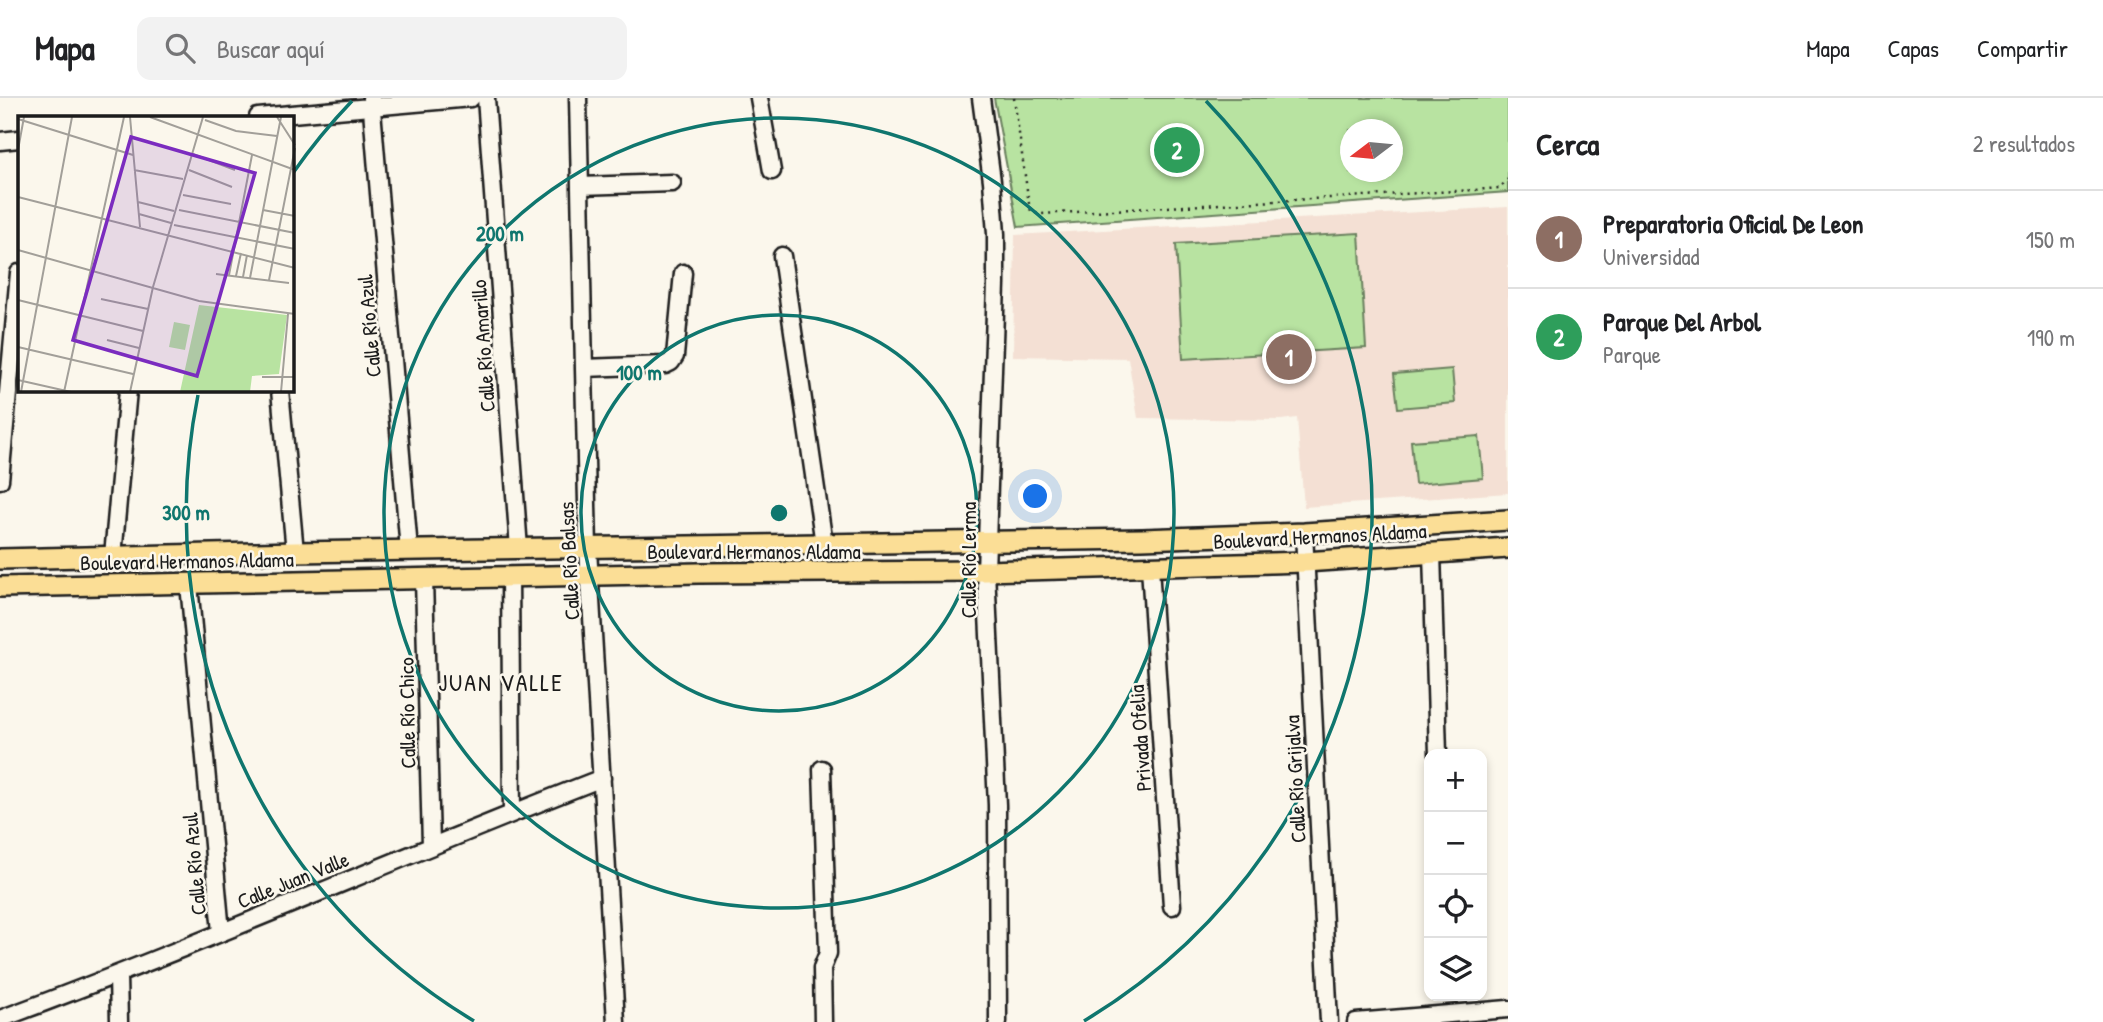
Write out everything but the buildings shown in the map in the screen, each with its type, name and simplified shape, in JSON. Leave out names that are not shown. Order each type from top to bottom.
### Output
[{"type":"main road","name":"Boulevard Hermanos Aldama","points":[[0,559],[988,542],[1304,533],[1508,520]]},
{"type":"main road","name":"Boulevard Hermanos Aldama","points":[[0,587],[1150,567],[1305,562],[1508,548]]},
{"type":"street","points":[[266,116],[372,102],[471,98]]},
{"type":"street","name":"Calle Río Amarillo","points":[[486,98],[519,549]]},
{"type":"street","name":"Calle Río Balsas","points":[[578,98],[588,548],[616,1022]]},
{"type":"street","points":[[759,98],[772,171]]},
{"type":"street","name":"Calle Río Lerma","points":[[981,98],[996,234],[986,571],[997,806],[998,1022]]},
{"type":"street","name":"Calle Río Azul","points":[[372,102],[409,550]]},
{"type":"street","points":[[0,141],[18,139]]},
{"type":"street","points":[[580,186],[672,183]]},
{"type":"street","points":[[782,256],[824,544]]},
{"type":"street","points":[[584,368],[665,365],[671,362],[675,356],[683,273]]},
{"type":"street","points":[[0,480],[18,285]]},
{"type":"street","points":[[113,556],[128,392]]},
{"type":"street","points":[[280,392],[295,552]]},
{"type":"street","name":"Calle Río Grijalva","points":[[1304,533],[1329,1022]]},
{"type":"street","points":[[1432,553],[1438,749]]},
{"type":"street","name":"Privada Ofelia","points":[[1150,567],[1172,906]]},
{"type":"street","points":[[510,577],[512,813]]},
{"type":"street","name":"Calle Río Chico","points":[[424,579],[431,845]]},
{"type":"street","name":"Calle Río Azul","points":[[189,584],[221,932]]},
{"type":"street","points":[[822,769],[828,953],[822,968],[823,1022]]},
{"type":"street","name":"Calle Juan Valle","points":[[0,1019],[118,975],[431,845],[603,778]]},
{"type":"street","points":[[118,975],[120,1022]]},
{"type":"street","points":[[1356,1022],[1508,1009]]},
{"type":"path","points":[[1014,98],[1029,204],[1031,211],[1040,214],[1474,190],[1500,188],[1508,179]]},
{"type":"shaded area","points":[[1508,207],[1508,493],[1304,507],[1297,418],[1138,418],[1128,358],[1013,356],[1015,235]]},
{"type":"green space","points":[[994,98],[1508,98],[1508,192],[1018,227]]},
{"type":"green space","points":[[1359,233],[1366,348],[1183,359],[1176,244]]},
{"type":"green space","points":[[1452,369],[1455,403],[1398,408],[1394,374]]},
{"type":"green space","points":[[1479,436],[1483,478],[1415,484],[1411,441]]},
{"type":"place","name":"Parque Del Arbol","points":[[1177,150]]},
{"type":"place","name":"Preparatoria Oficial De Leon","points":[[1289,357]]},
{"type":"district","name":"JUAN VALLE","points":[[501,682]]}]
